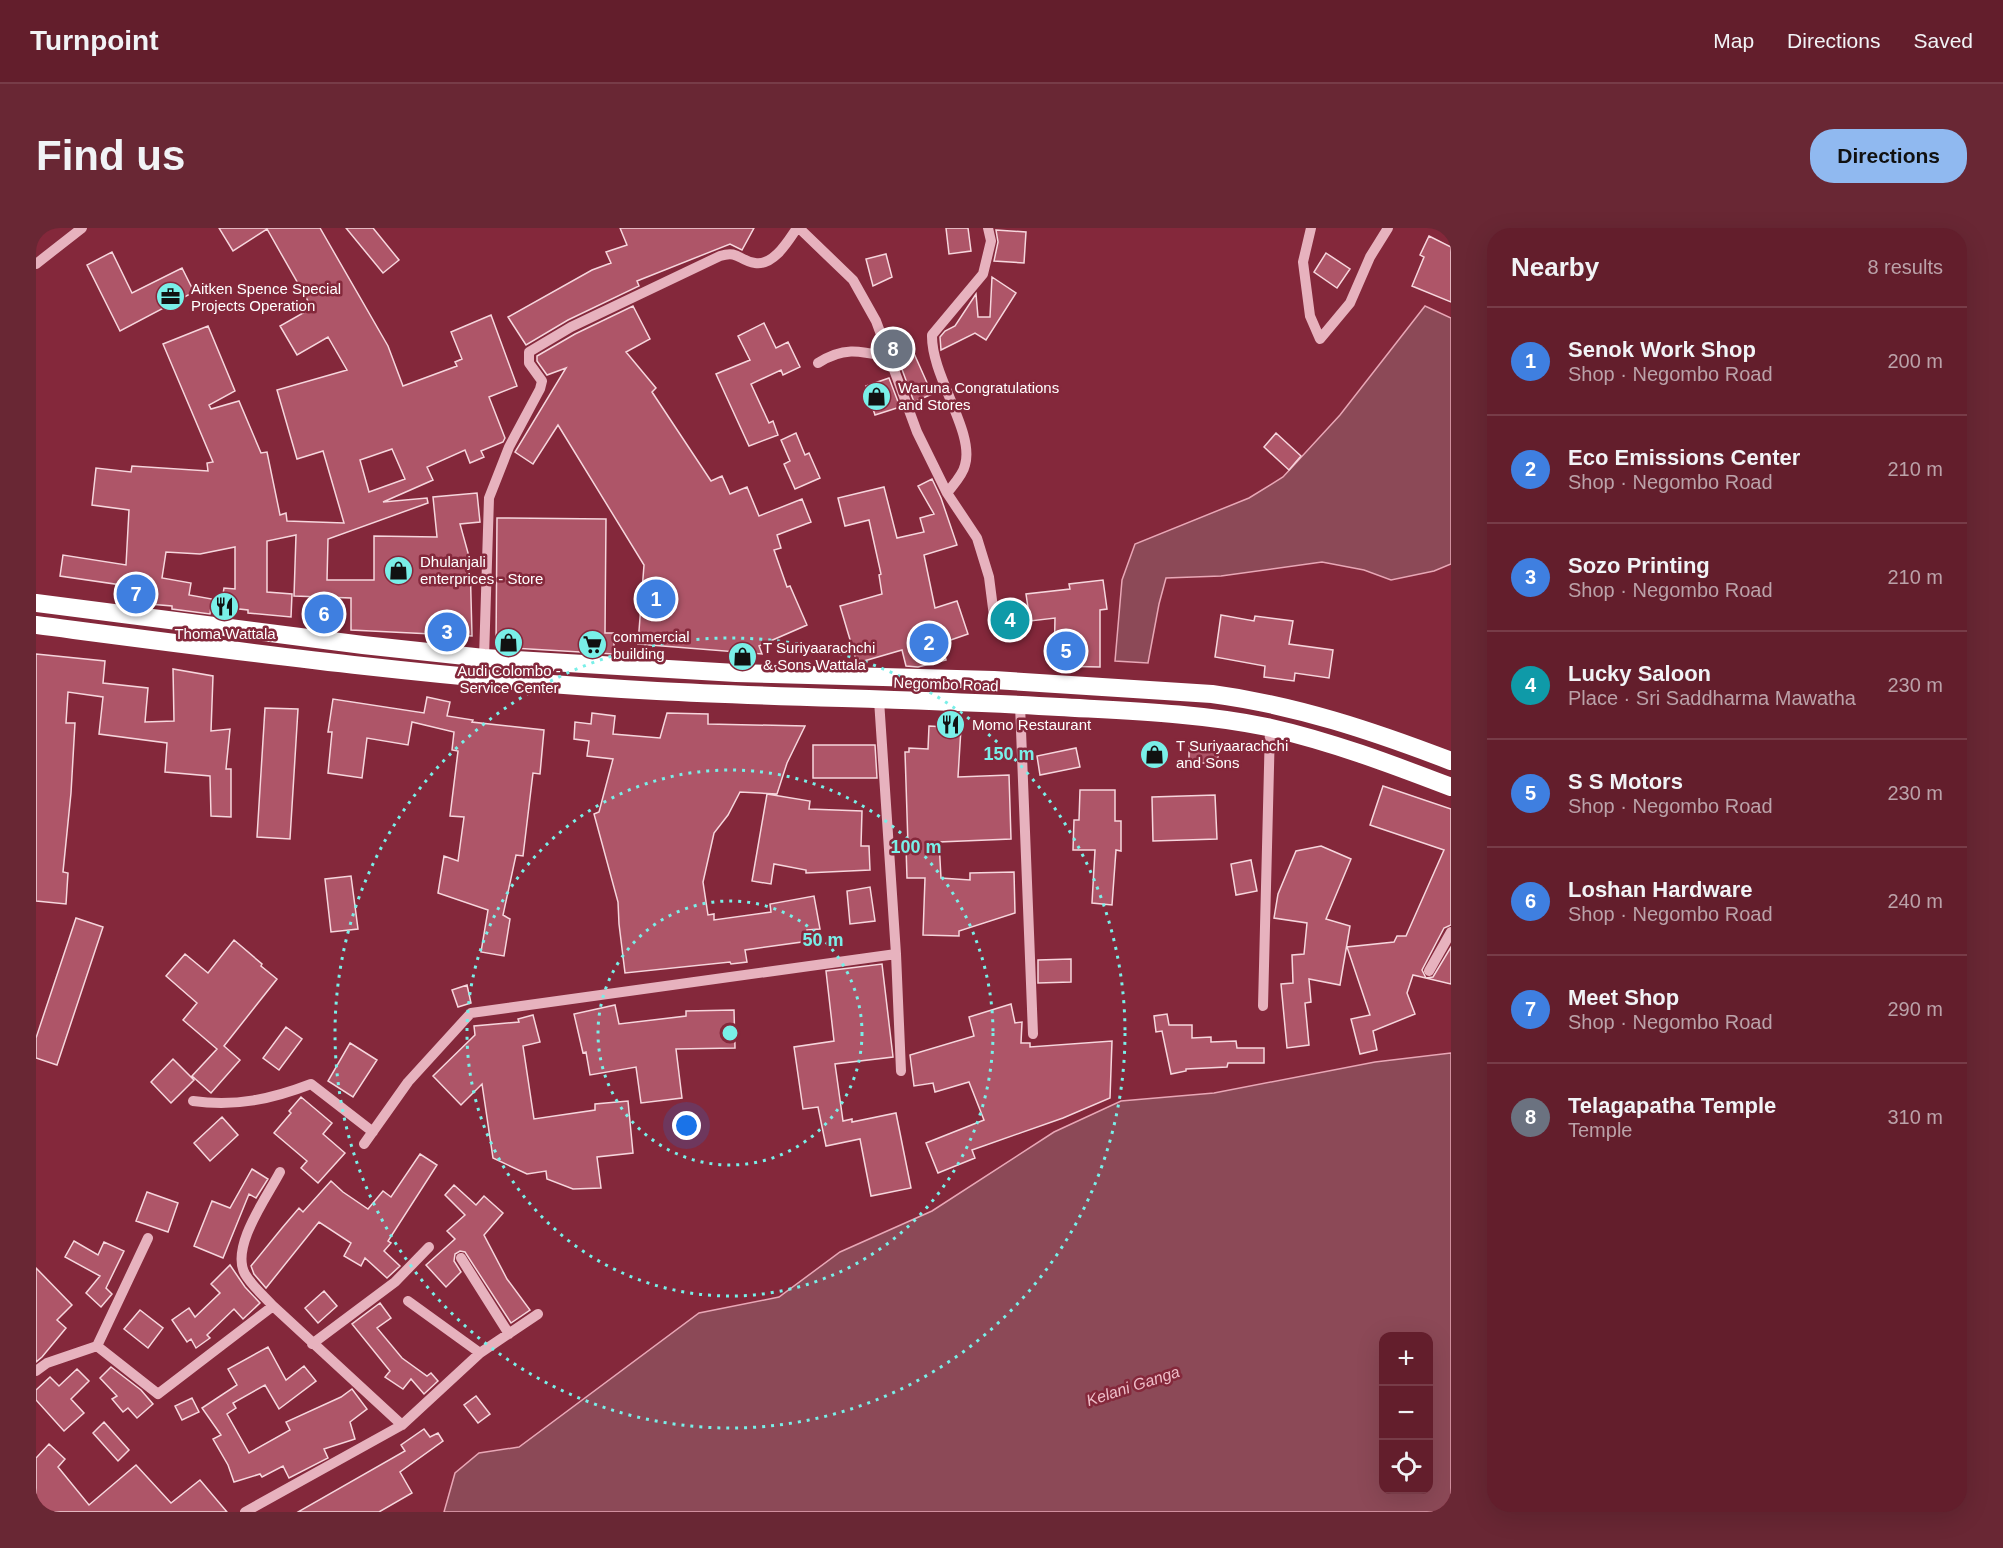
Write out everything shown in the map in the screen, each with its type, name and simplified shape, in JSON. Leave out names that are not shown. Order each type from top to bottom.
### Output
[{"type":"highway","name":"Negombo Road","points":[[36,603],[363,645],[484,658],[736,673],[994,680],[1212,694],[1254,700],[1325,717],[1451,761]]},
{"type":"highway","name":"Negombo Road","points":[[36,625],[321,662],[481,679],[737,695],[1020,705],[1225,720],[1270,728],[1371,757],[1451,787]]},
{"type":"street","points":[[36,264],[82,228]]},
{"type":"street","points":[[481,679],[484,658],[489,498],[510,447],[540,390],[542,381],[529,363],[529,352],[582,322],[720,256],[731,252],[756,263],[772,260],[798,228],[853,280],[876,321],[917,432],[947,493],[977,538],[989,577],[994,616]]},
{"type":"street","points":[[947,493],[965,467],[968,448],[931,347],[932,335],[983,274],[991,242],[988,228]]},
{"type":"street","points":[[1311,228],[1303,262],[1310,316],[1320,339],[1350,303],[1370,257],[1388,228]]},
{"type":"street","points":[[819,363],[828,357],[854,350],[889,357]]},
{"type":"street","points":[[879,700],[896,954],[901,1071]]},
{"type":"street","points":[[1020,705],[1033,1034]]},
{"type":"street","points":[[1263,1006],[1270,728]]},
{"type":"street","points":[[1430,971],[1451,932]]},
{"type":"street","points":[[364,1144],[408,1082],[471,1013],[896,954]]},
{"type":"street","points":[[193,1101],[220,1105],[278,1097],[311,1084],[373,1132]]},
{"type":"street","points":[[280,1172],[244,1239],[240,1259],[245,1274],[273,1306],[312,1344],[402,1425]]},
{"type":"street","points":[[36,1371],[48,1363],[98,1346],[148,1238]]},
{"type":"street","points":[[312,1344],[395,1282],[429,1247]]},
{"type":"street","points":[[461,1258],[509,1334]]},
{"type":"street","points":[[408,1301],[480,1353]]},
{"type":"street","points":[[98,1346],[158,1394],[273,1306]]},
{"type":"street","points":[[246,1512],[402,1425],[480,1353],[538,1314]]},
{"type":"water","points":[[1425,306],[1451,318],[1451,564],[1434,571],[1391,580],[1364,570],[1322,562],[1221,576],[1166,578],[1148,663],[1115,661],[1122,580],[1135,544],[1249,498],[1283,477],[1340,415]]},
{"type":"water","name":"Kelani Ganga","points":[[1451,1053],[1451,1512],[444,1512],[455,1473],[479,1453],[519,1447],[699,1313],[779,1297],[840,1252],[932,1211],[1054,1132],[1121,1101],[1214,1093],[1375,1062]]},
{"type":"building","points":[[219,228],[320,228],[388,346],[403,386],[457,366],[455,362],[462,359],[451,332],[491,315],[517,386],[489,397],[505,438],[503,442],[481,451],[484,457],[470,463],[465,450],[427,467],[433,480],[383,502],[427,498],[428,503],[328,539],[327,580],[374,580],[374,536],[437,537],[433,497],[477,493],[480,522],[460,524],[470,560],[472,636],[351,630],[351,598],[294,596],[296,535],[267,541],[267,592],[292,594],[291,617],[248,613],[248,610],[221,607],[224,588],[235,589],[235,547],[200,554],[166,552],[162,578],[191,583],[189,595],[212,599],[210,614],[172,609],[172,606],[125,602],[128,586],[60,576],[63,555],[126,565],[129,510],[92,505],[96,468],[131,472],[132,466],[208,471],[207,463],[213,462],[163,344],[208,326],[235,391],[209,405],[211,409],[239,401],[261,453],[267,452],[280,515],[286,513],[287,521],[344,523],[323,451],[297,459],[277,390],[347,370],[328,337],[297,355],[280,326],[312,308],[267,229],[233,251]],"holes":[[[392,449],[405,479],[369,492],[360,460]]]},
{"type":"building","points":[[346,228],[373,228],[399,260],[383,273]]},
{"type":"building","points":[[620,228],[754,228],[742,250],[730,244],[637,281],[639,286],[568,320],[526,345],[508,317],[592,270],[611,263],[606,252],[627,245]]},
{"type":"building","points":[[946,228],[968,228],[971,251],[949,254]]},
{"type":"building","points":[[996,230],[1026,232],[1024,263],[994,261],[998,242]]},
{"type":"building","points":[[1429,236],[1451,247],[1451,302],[1412,286],[1424,257],[1420,255]]},
{"type":"building","points":[[112,252],[132,293],[182,268],[194,292],[120,331],[87,265]]},
{"type":"building","points":[[1326,253],[1350,269],[1337,288],[1314,272]]},
{"type":"building","points":[[886,254],[892,277],[873,286],[866,259]]},
{"type":"building","points":[[992,277],[1016,293],[986,340],[975,333],[941,350],[940,337],[945,331],[955,326],[976,294],[978,317],[990,317]]},
{"type":"building","points":[[633,306],[650,339],[626,352],[656,388],[652,392],[711,481],[722,476],[730,494],[747,487],[759,516],[802,499],[811,522],[777,535],[781,548],[774,550],[787,587],[790,586],[807,625],[759,646],[762,654],[638,644],[644,565],[558,425],[533,464],[515,452],[566,368],[547,375],[537,361],[537,356],[575,334]]},
{"type":"building","points":[[764,323],[776,348],[788,342],[800,367],[783,375],[781,370],[751,384],[769,423],[773,421],[778,435],[749,446],[716,374],[750,360],[738,336]]},
{"type":"building","points":[[912,349],[932,394],[914,402],[896,353]]},
{"type":"building","points":[[889,378],[900,407],[875,415],[866,386]]},
{"type":"building","points":[[796,433],[805,455],[809,453],[820,478],[795,489],[784,464],[790,461],[781,440]]},
{"type":"building","points":[[1276,433],[1301,456],[1289,470],[1264,447]]},
{"type":"building","points":[[932,479],[957,545],[924,555],[935,608],[957,601],[968,634],[942,643],[946,660],[918,667],[906,666],[902,650],[857,663],[840,606],[882,594],[879,575],[881,574],[869,520],[845,526],[838,498],[884,487],[897,538],[924,532],[920,518],[934,514],[918,486]]},
{"type":"building","points":[[497,518],[606,519],[605,633],[614,633],[614,654],[496,647]]},
{"type":"building","points":[[1103,580],[1107,609],[1100,610],[1100,667],[1054,666],[1055,618],[1030,621],[1026,594],[1070,589],[1069,584]]},
{"type":"building","points":[[1016,613],[1018,626],[1005,628],[1002,614]]},
{"type":"building","points":[[1221,615],[1254,621],[1255,616],[1293,621],[1289,644],[1333,650],[1329,678],[1295,673],[1294,681],[1264,677],[1265,666],[1215,657]]},
{"type":"building","points":[[36,654],[105,661],[103,683],[148,688],[145,722],[174,721],[173,669],[213,676],[211,731],[230,729],[226,769],[231,769],[231,817],[211,816],[210,776],[165,772],[167,743],[99,734],[103,697],[68,692],[66,723],[75,723],[63,872],[68,873],[66,904],[36,901]]},
{"type":"building","points":[[427,697],[450,702],[447,716],[473,720],[472,722],[544,730],[540,774],[533,773],[523,856],[516,855],[503,915],[510,919],[504,956],[481,952],[488,910],[438,893],[444,856],[458,861],[464,817],[450,816],[458,751],[452,750],[454,732],[412,722],[408,745],[367,738],[362,778],[328,773],[332,732],[328,732],[333,699],[424,713]]},
{"type":"building","points":[[265,708],[298,709],[290,839],[257,837]]},
{"type":"building","points":[[592,713],[615,716],[613,734],[660,738],[667,713],[708,714],[708,724],[805,726],[787,763],[777,794],[740,792],[728,815],[714,833],[703,882],[708,915],[714,914],[714,920],[771,912],[770,904],[814,896],[820,929],[807,930],[809,941],[745,950],[747,962],[625,973],[618,902],[594,814],[599,812],[613,759],[587,756],[589,741],[574,739],[575,722],[591,724]]},
{"type":"building","points":[[929,726],[961,728],[958,777],[1009,775],[1011,839],[939,842],[941,878],[970,880],[970,873],[1014,872],[1015,913],[959,931],[959,936],[923,935],[925,878],[907,878],[905,752],[909,752],[909,748],[928,749]]},
{"type":"building","points":[[1189,744],[1218,744],[1218,763],[1189,763]]},
{"type":"building","points":[[813,745],[875,745],[877,778],[813,778]]},
{"type":"building","points":[[1076,748],[1080,767],[1040,775],[1037,756]]},
{"type":"building","points":[[1383,786],[1451,809],[1451,925],[1444,928],[1422,970],[1426,978],[1433,977],[1451,947],[1451,984],[1413,975],[1407,993],[1415,1014],[1373,1031],[1377,1050],[1360,1054],[1351,1019],[1370,1015],[1347,947],[1394,942],[1397,936],[1406,936],[1444,850],[1370,825]]},
{"type":"building","points":[[1080,790],[1115,790],[1115,821],[1121,821],[1121,851],[1116,850],[1112,905],[1092,903],[1095,850],[1073,850],[1074,820],[1079,820]]},
{"type":"building","points":[[767,794],[810,801],[809,809],[862,811],[861,846],[869,846],[870,870],[806,873],[806,870],[774,864],[771,884],[752,881]]},
{"type":"building","points":[[1215,795],[1217,839],[1153,841],[1152,797]]},
{"type":"building","points":[[1321,846],[1351,859],[1326,919],[1350,926],[1340,985],[1309,979],[1311,1002],[1305,1003],[1309,1045],[1287,1048],[1281,984],[1293,983],[1292,955],[1304,954],[1307,923],[1274,918],[1278,894],[1296,851]]},
{"type":"building","points":[[1251,860],[1257,891],[1236,895],[1231,864]]},
{"type":"building","points":[[351,876],[358,929],[331,932],[325,879]]},
{"type":"building","points":[[870,887],[875,921],[850,924],[847,891]]},
{"type":"building","points":[[76,918],[103,927],[57,1065],[36,1058],[36,1038]]},
{"type":"building","points":[[234,940],[277,979],[224,1046],[240,1060],[211,1093],[192,1076],[217,1049],[183,1020],[197,1003],[166,976],[185,954],[208,973]]},
{"type":"building","points":[[1071,959],[1071,982],[1038,983],[1038,960]]},
{"type":"building","points":[[882,964],[893,1057],[835,1064],[843,1121],[852,1119],[852,1122],[896,1113],[911,1188],[871,1196],[860,1139],[826,1146],[818,1107],[803,1109],[794,1047],[834,1041],[826,971]]},
{"type":"building","points":[[467,985],[471,1003],[458,1007],[452,990]]},
{"type":"building","points":[[1011,1004],[1015,1023],[1022,1022],[1021,1043],[1030,1043],[1030,1047],[1112,1041],[1110,1098],[1063,1118],[972,1150],[975,1158],[938,1173],[926,1143],[984,1120],[969,1082],[935,1092],[933,1083],[914,1086],[910,1055],[974,1036],[969,1017]]},
{"type":"building","points":[[615,1005],[619,1024],[686,1016],[686,1011],[734,1010],[735,1048],[676,1049],[682,1098],[641,1103],[636,1067],[590,1075],[586,1052],[583,1053],[574,1014]]},
{"type":"building","points":[[1167,1014],[1169,1025],[1192,1025],[1192,1038],[1211,1037],[1211,1042],[1236,1041],[1237,1048],[1264,1048],[1264,1063],[1228,1063],[1227,1067],[1186,1069],[1186,1071],[1171,1074],[1162,1031],[1156,1032],[1154,1016]]},
{"type":"building","points":[[533,1015],[540,1042],[523,1046],[534,1119],[595,1110],[595,1104],[628,1101],[633,1153],[597,1157],[601,1188],[573,1189],[547,1179],[546,1171],[527,1174],[493,1158],[482,1084],[461,1105],[433,1076],[475,1035],[474,1026],[519,1022],[518,1019]]},
{"type":"building","points":[[286,1027],[302,1039],[279,1070],[263,1058]]},
{"type":"building","points":[[350,1043],[377,1060],[353,1097],[328,1081]]},
{"type":"building","points":[[173,1059],[194,1080],[171,1103],[151,1082]]},
{"type":"building","points":[[301,1097],[332,1123],[323,1134],[345,1153],[318,1183],[301,1168],[307,1161],[274,1133]]},
{"type":"building","points":[[222,1117],[238,1135],[210,1161],[194,1143]]},
{"type":"building","points":[[420,1154],[437,1165],[388,1241],[391,1243],[384,1251],[400,1266],[387,1278],[365,1258],[361,1266],[344,1256],[351,1243],[319,1222],[266,1288],[254,1274],[251,1266],[282,1228],[299,1208],[303,1212],[331,1181],[368,1209],[383,1191],[391,1197]]},
{"type":"building","points":[[252,1169],[268,1179],[256,1198],[249,1194],[223,1258],[194,1246],[212,1201],[230,1208]]},
{"type":"building","points":[[454,1185],[476,1205],[484,1196],[503,1213],[484,1235],[507,1279],[530,1310],[511,1323],[465,1252],[460,1251],[455,1254],[454,1261],[461,1272],[446,1287],[426,1265],[455,1239],[447,1231],[465,1215],[445,1195]]},
{"type":"building","points":[[147,1192],[178,1203],[168,1232],[136,1221]]},
{"type":"building","points":[[74,1241],[98,1255],[104,1242],[124,1251],[106,1288],[112,1294],[101,1307],[86,1293],[100,1276],[65,1257]]},
{"type":"building","points":[[230,1265],[245,1287],[260,1303],[243,1319],[234,1309],[207,1335],[210,1338],[196,1348],[191,1339],[187,1342],[172,1320],[189,1308],[195,1317],[220,1293],[211,1284]]},
{"type":"building","points":[[36,1268],[72,1305],[57,1320],[66,1328],[36,1362]]},
{"type":"building","points":[[324,1291],[337,1306],[318,1323],[305,1308]]},
{"type":"building","points":[[380,1303],[391,1318],[377,1328],[402,1358],[427,1376],[431,1373],[438,1381],[424,1394],[411,1379],[403,1389],[385,1377],[390,1371],[352,1324]]},
{"type":"building","points":[[140,1310],[163,1328],[148,1348],[124,1329]]},
{"type":"building","points":[[268,1347],[286,1380],[304,1366],[316,1381],[279,1409],[265,1385],[233,1403],[236,1408],[227,1414],[249,1453],[290,1430],[286,1422],[341,1397],[352,1389],[367,1409],[350,1422],[355,1439],[324,1449],[328,1458],[289,1478],[283,1466],[262,1477],[260,1474],[234,1482],[228,1465],[213,1439],[221,1435],[202,1408],[237,1385],[228,1369]]},
{"type":"building","points":[[111,1367],[141,1390],[153,1404],[137,1418],[128,1408],[123,1412],[112,1399],[117,1396],[100,1378]]},
{"type":"building","points":[[77,1369],[89,1381],[71,1399],[84,1413],[64,1431],[36,1400],[36,1390],[50,1377],[59,1386]]},
{"type":"building","points":[[476,1396],[490,1414],[478,1423],[464,1405]]},
{"type":"building","points":[[192,1398],[199,1412],[182,1420],[175,1406]]},
{"type":"building","points":[[104,1422],[129,1450],[118,1461],[93,1433]]},
{"type":"building","points":[[424,1429],[430,1437],[438,1433],[443,1441],[400,1472],[412,1493],[379,1512],[298,1512],[405,1451],[401,1445]]},
{"type":"building","points":[[49,1444],[65,1459],[58,1467],[89,1505],[136,1465],[171,1503],[200,1480],[227,1512],[36,1512],[36,1458]]},
{"type":"place","name":"Aitken Spence Special Projects Operation","points":[[170,297]]},
{"type":"place","name":"Telagapatha Temple","points":[[893,349]]},
{"type":"place","name":"Waruna Congratulations and Stores","points":[[877,396]]},
{"type":"place","name":"Dhulanjali enterprices - Store","points":[[399,570]]},
{"type":"place","name":"Meet Shop","points":[[136,594]]},
{"type":"place","name":"Senok Work Shop","points":[[656,599]]},
{"type":"place","name":"Thoma Wattala","points":[[225,606]]},
{"type":"place","name":"Loshan Hardware","points":[[324,614]]},
{"type":"place","name":"Lucky Saloon","points":[[1010,620]]},
{"type":"place","name":"Sozo Printing","points":[[447,632]]},
{"type":"place","name":"Audi Colombo - Service Center","points":[[509,643]]},
{"type":"place","name":"Eco Emissions Center","points":[[929,643]]},
{"type":"place","name":"commercial building","points":[[592,645]]},
{"type":"place","name":"S S Motors","points":[[1066,651]]},
{"type":"place","name":"T Suriyaarachchi & Sons Wattala","points":[[742,656]]},
{"type":"place","name":"Momo Restaurant","points":[[951,724]]},
{"type":"place","name":"T Suriyaarachchi and Sons","points":[[1155,754]]}]
